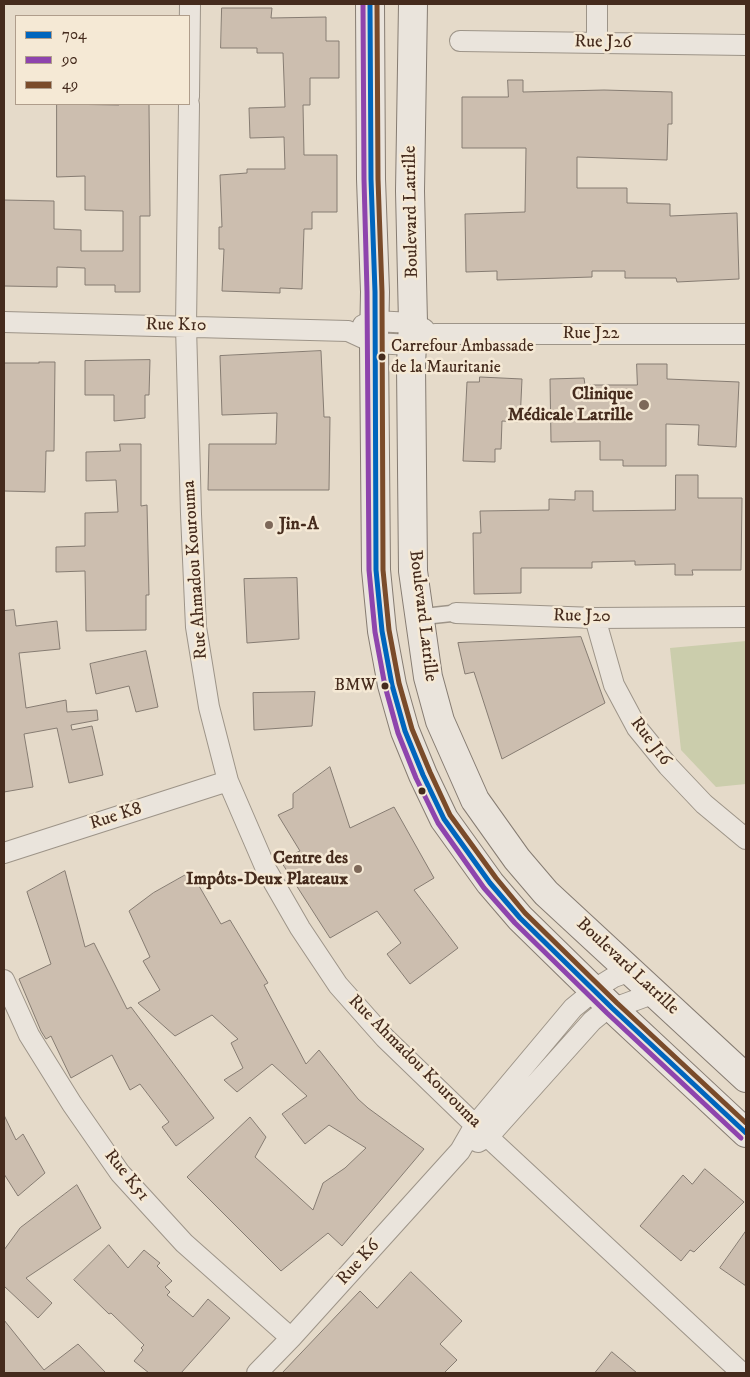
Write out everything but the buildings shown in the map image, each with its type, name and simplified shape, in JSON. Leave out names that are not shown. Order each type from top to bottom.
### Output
[{"type":"main road","points":[[370,4],[376,570],[382,631],[392,686],[406,731],[444,819],[468,855],[520,918],[602,999],[746,1133]]},
{"type":"main road","name":"Boulevard Latrille","points":[[413,4],[410,191],[420,334],[412,571],[428,676],[440,722],[475,800],[517,859],[546,893],[746,1078]]},
{"type":"street","points":[[597,4],[597,43]]},
{"type":"street","name":"Rue J26","points":[[460,41],[746,44]]},
{"type":"street","name":"Rue Ahmadou Kourouma","points":[[189,105],[186,326],[196,627],[209,707],[228,781],[266,869],[300,928],[338,985],[384,1038],[742,1373]]},
{"type":"street","name":"Rue K10","points":[[4,322],[348,331]]},
{"type":"street","name":"Rue J22","points":[[348,331],[420,334],[746,334]]},
{"type":"street","name":"Rue J20","points":[[419,617],[456,613],[595,618],[746,617]]},
{"type":"street","name":"Rue J16","points":[[595,618],[614,685],[636,728],[704,804],[746,839]]},
{"type":"street","name":"Rue K8","points":[[4,853],[228,781]]},
{"type":"street","name":"Rue K6","points":[[602,999],[614,977],[632,972]]},
{"type":"street","name":"Rue K51","points":[[4,980],[29,1035],[72,1104],[120,1173],[184,1243],[291,1338]]},
{"type":"street","name":"Rue K6","points":[[257,1373],[460,1151],[482,1131],[574,1008],[602,999],[655,994]]},
{"type":"green space","points":[[746,641],[746,784],[716,787],[681,750],[670,648]]},
{"type":"transit line","name":"90","points":[[363,4],[369,570],[375,632],[385,686],[398,733],[416,778],[438,823],[484,888],[515,923],[607,1013],[741,1138]]},
{"type":"transit line","name":"704","points":[[370,4],[371,179],[375,292],[376,570],[382,631],[392,685],[405,731],[444,819],[490,883],[520,918],[612,1008],[746,1133]]},
{"type":"transit line","name":"49","points":[[377,4],[378,179],[382,292],[383,570],[389,630],[399,683],[412,729],[450,815],[496,878],[525,913],[617,1003],[746,1123]]},
{"type":"place","name":"Carrefour Ambassade de la Mauritanie","points":[[382,357]]},
{"type":"place","name":"Clinique Médicale Latrille","points":[[644,405]]},
{"type":"place","name":"Jin-A","points":[[269,525]]},
{"type":"place","name":"BMW","points":[[385,686]]},
{"type":"place","name":"Centre des Impôts-Deux Plateaux","points":[[358,869]]}]
